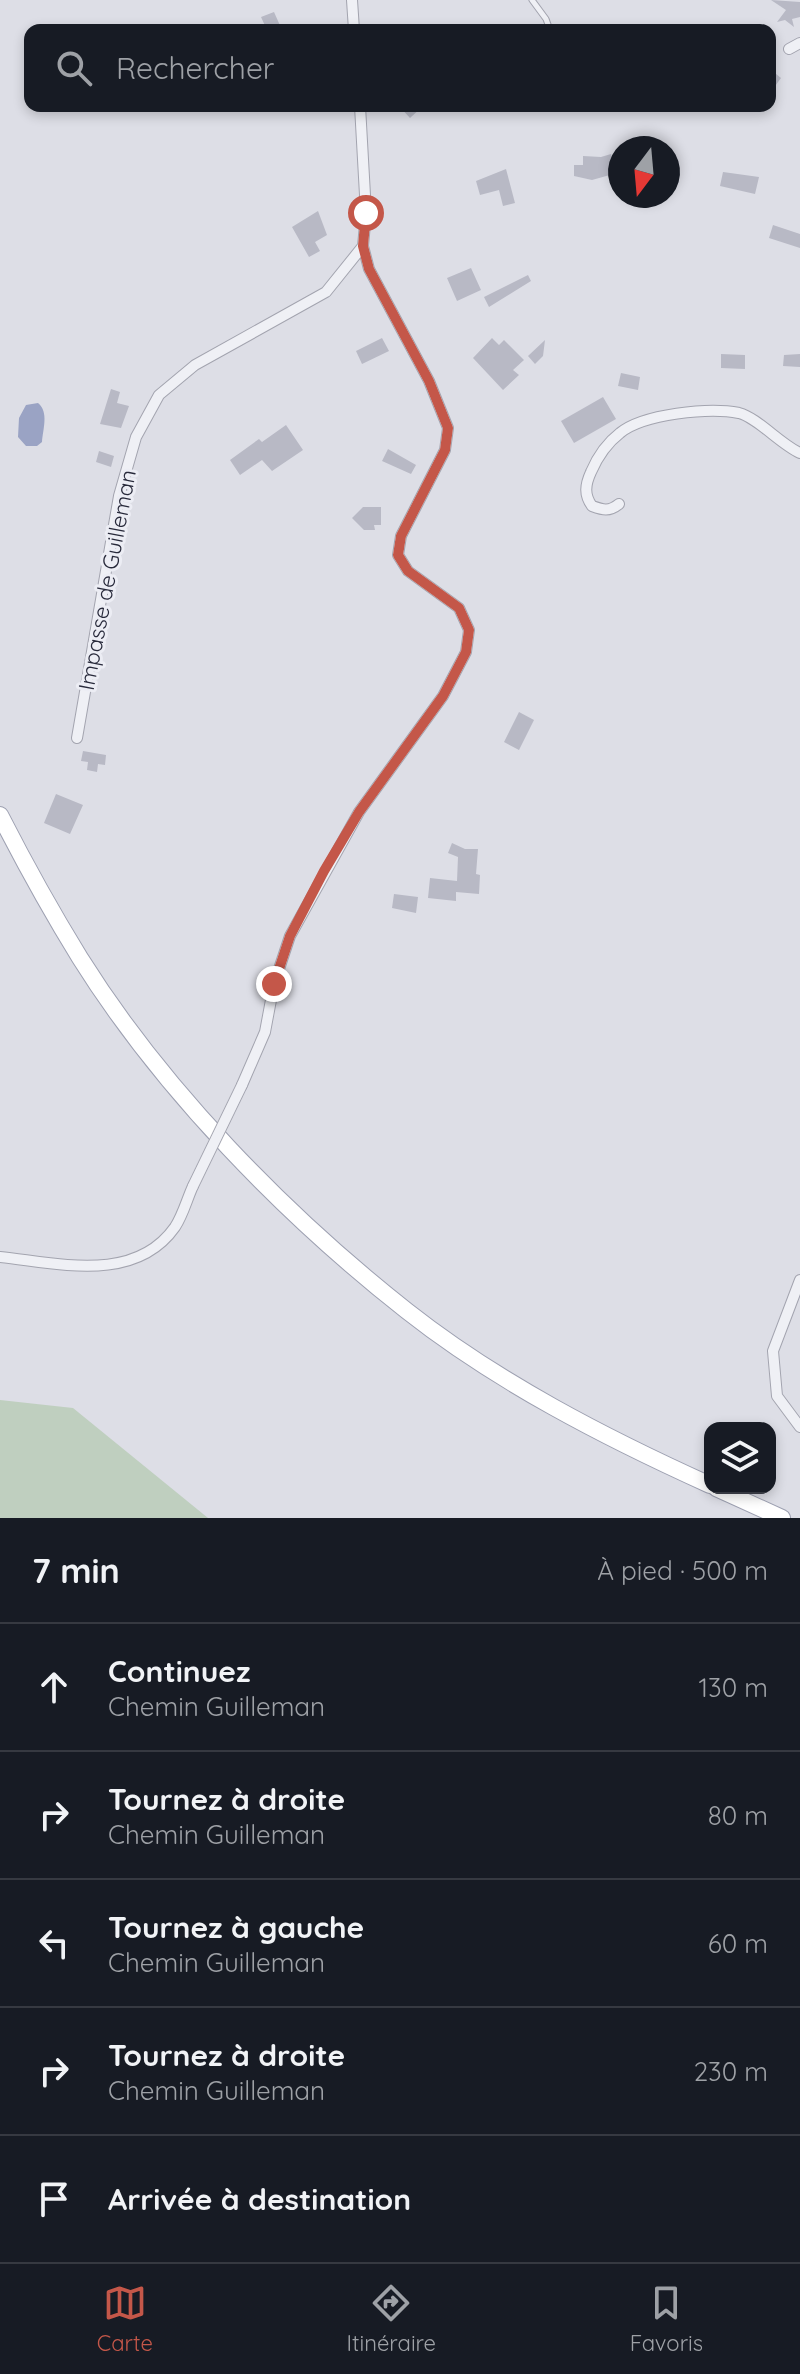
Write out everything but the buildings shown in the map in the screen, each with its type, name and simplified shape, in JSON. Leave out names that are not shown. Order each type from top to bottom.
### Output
[{"type":"main road","points":[[0,815],[30,874],[81,960],[137,1038],[250,1170],[408,1312],[498,1373],[585,1425],[704,1482]]},
{"type":"main road","points":[[729,1494],[782,1518]]},
{"type":"street","points":[[352,0],[354,24]]},
{"type":"street","points":[[789,49],[800,43]]},
{"type":"street","points":[[0,1257],[99,1267],[151,1251],[176,1226],[265,1032],[274,984],[290,936],[359,812],[443,696],[466,652],[469,630],[459,608],[408,571],[398,555],[401,536],[445,450],[448,428],[429,381],[369,269],[363,246],[366,213],[360,112]]},
{"type":"street","name":"Impasse de Guilleman","points":[[77,738],[119,496],[136,437],[159,395],[195,365],[326,292],[363,246]]},
{"type":"street","points":[[619,504],[613,509],[604,510],[592,506],[585,491],[588,478],[609,443],[640,422],[686,413],[716,411],[742,414],[800,453]]},
{"type":"street","points":[[800,1280],[773,1351],[777,1396],[800,1427]]},
{"type":"lane","points":[[532,0],[548,24]]},
{"type":"green space","points":[[0,1400],[73,1408],[208,1518],[0,1518]]},
{"type":"water","points":[[38,403],[44,416],[42,442],[37,446],[26,446],[18,437],[19,418],[26,405]]},
{"type":"route","points":[[274,984],[290,936],[324,871],[359,812],[443,696],[466,652],[469,630],[459,608],[408,571],[398,555],[401,536],[445,450],[448,428],[429,381],[369,269],[363,246],[366,213]]}]
